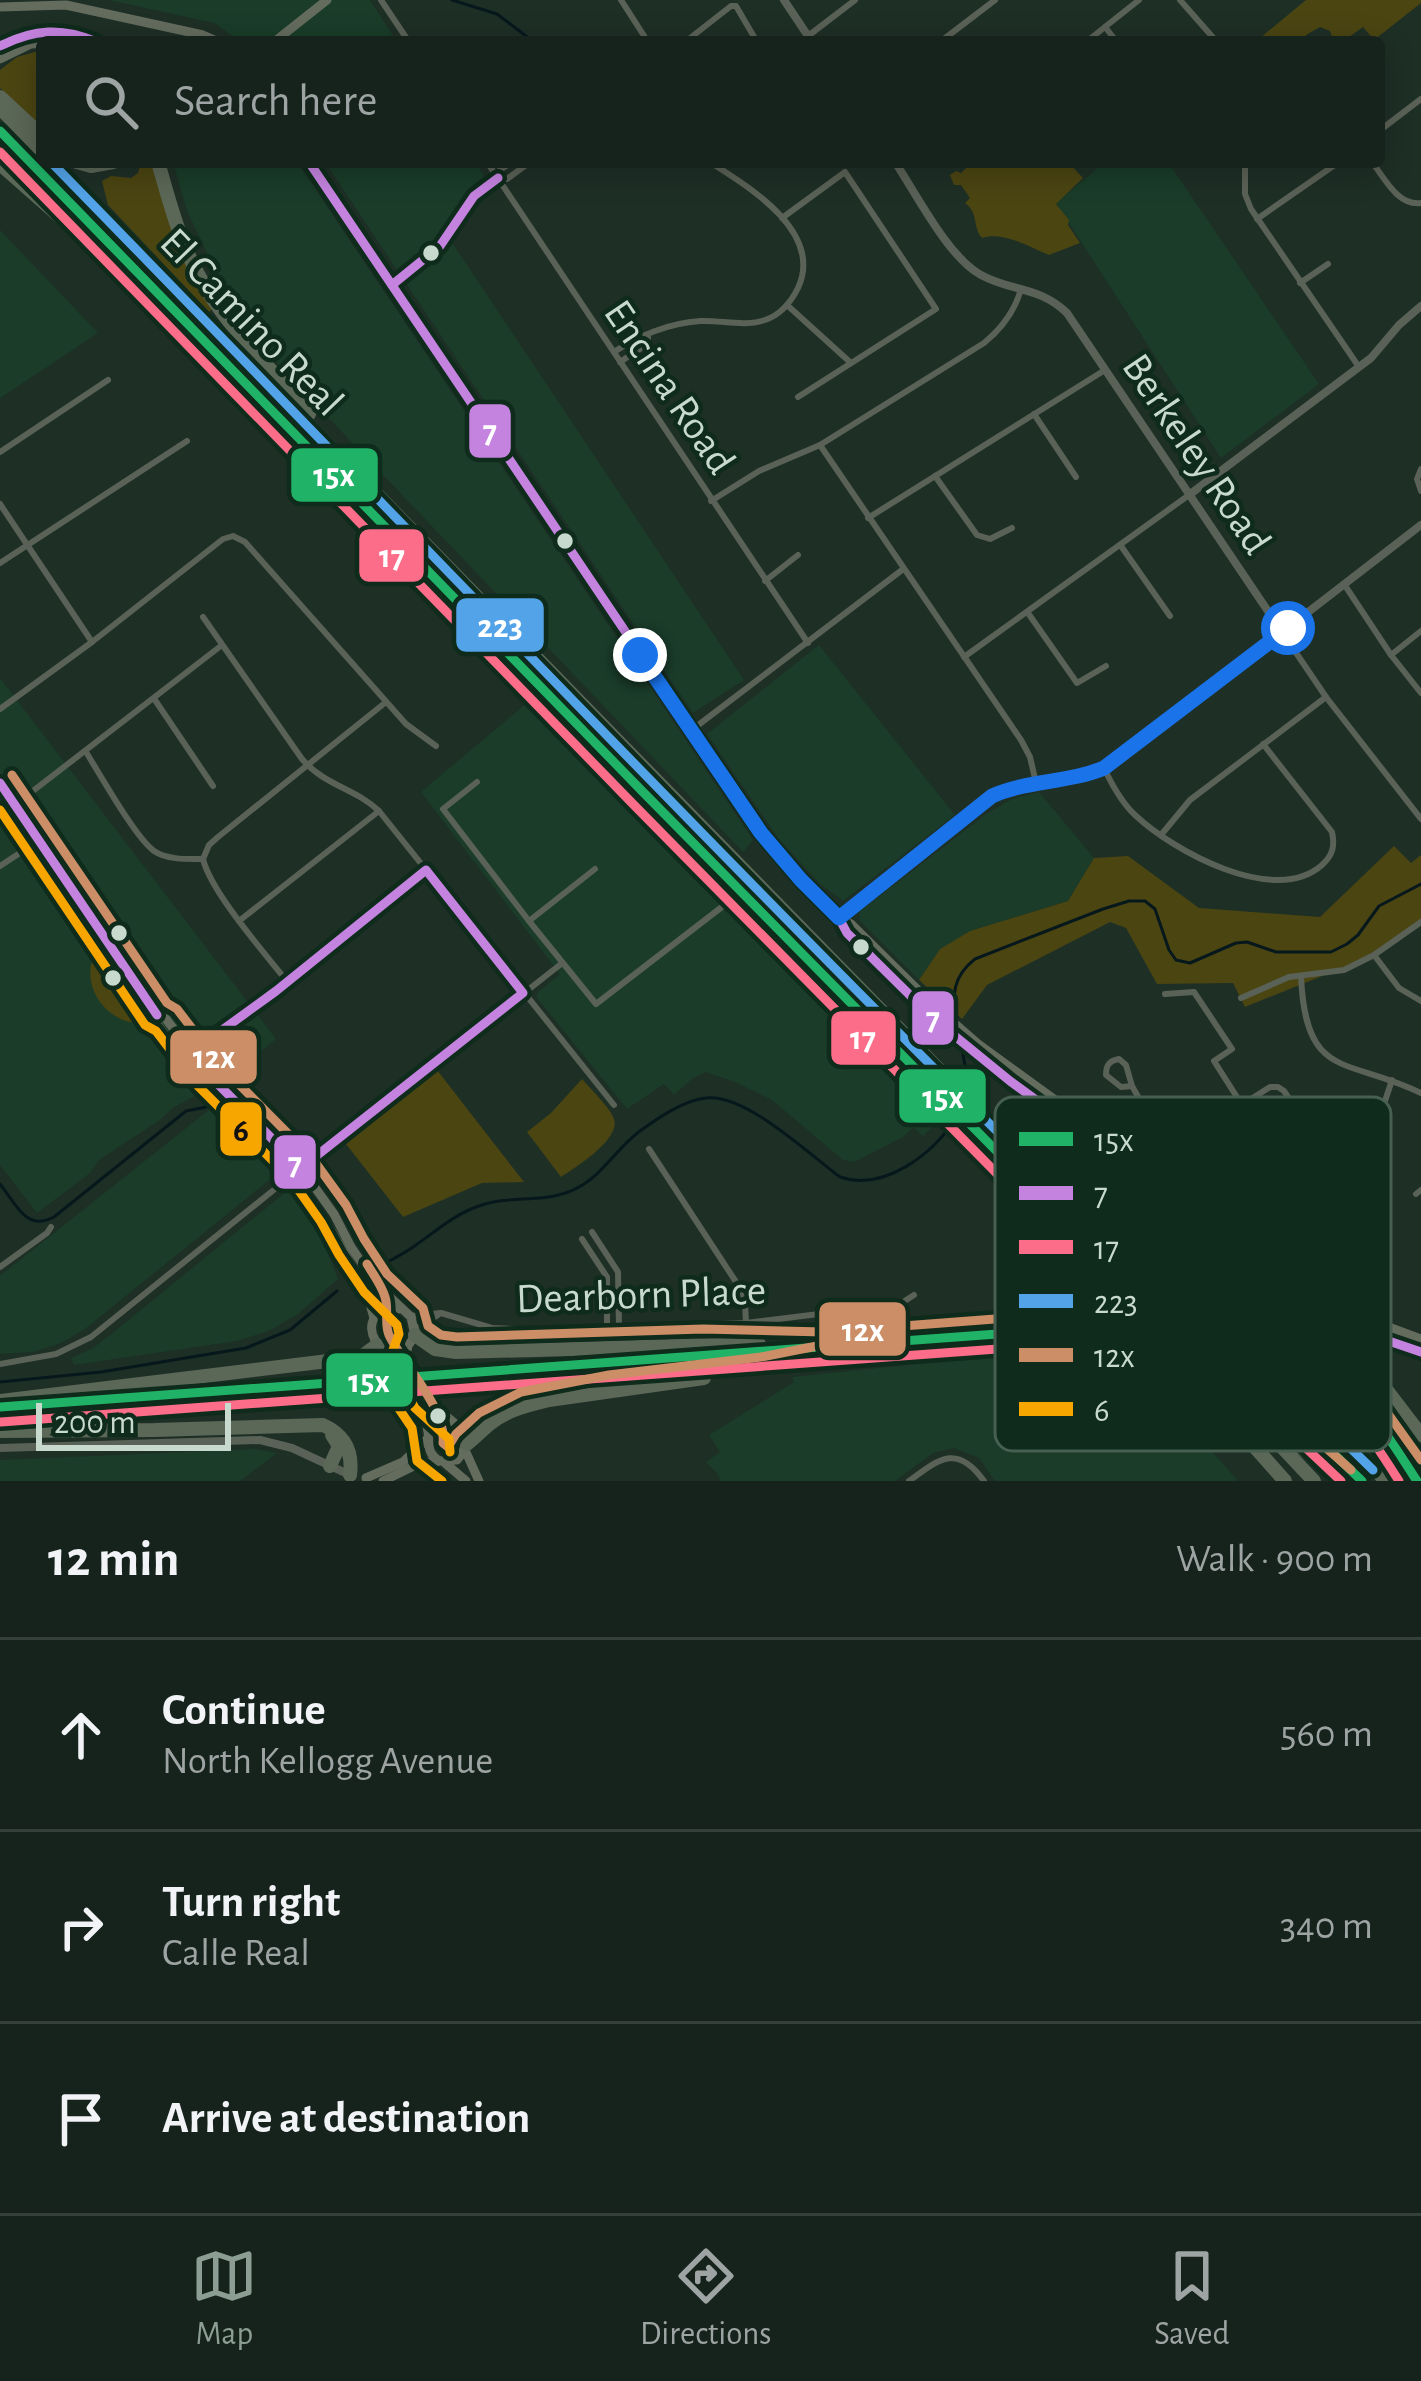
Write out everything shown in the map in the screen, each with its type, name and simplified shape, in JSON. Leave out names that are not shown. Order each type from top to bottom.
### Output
[{"type":"highway","points":[[0,97],[36,130]]},
{"type":"highway","points":[[0,108],[36,145]]},
{"type":"highway","name":"El Camino Real","points":[[0,130],[36,167]]},
{"type":"highway","points":[[0,164],[219,355]]},
{"type":"highway","name":"El Camino Real","points":[[37,168],[995,1149]]},
{"type":"highway","name":"El Camino Real","points":[[58,168],[994,1127]]},
{"type":"highway","points":[[162,168],[181,235],[214,301],[314,420],[331,448]]},
{"type":"highway","points":[[432,1383],[995,1334]]},
{"type":"highway","points":[[413,1336],[435,1349],[455,1352],[703,1343],[824,1347]]},
{"type":"highway","points":[[0,1404],[361,1357],[380,1347]]},
{"type":"highway","points":[[0,1404],[995,1350]]},
{"type":"highway","points":[[466,1447],[503,1416],[549,1400],[764,1372],[798,1363]]},
{"type":"highway","points":[[0,1426],[386,1386]]},
{"type":"highway","points":[[1391,1396],[1421,1436]]},
{"type":"highway","points":[[1391,1422],[1421,1454]]},
{"type":"highway","points":[[0,1426],[155,1430],[318,1425],[344,1439],[362,1478]]},
{"type":"highway","points":[[318,1425],[339,1446],[330,1466]]},
{"type":"highway","points":[[1391,1442],[1417,1481]]},
{"type":"highway","points":[[1258,1451],[1285,1481]]},
{"type":"highway","points":[[1287,1451],[1314,1481]]},
{"type":"highway","points":[[1306,1451],[1341,1481]]},
{"type":"highway","name":"El Camino Real","points":[[1330,1451],[1362,1481]]},
{"type":"highway","name":"El Camino Real","points":[[1357,1451],[1386,1481]]},
{"type":"main road","points":[[282,36],[327,0]]},
{"type":"main road","points":[[0,7],[66,5],[207,36]]},
{"type":"main road","points":[[0,46],[40,30],[82,36]]},
{"type":"main road","points":[[0,59],[36,44]]},
{"type":"main road","points":[[314,168],[761,833],[847,932],[946,1030],[1041,1097]]},
{"type":"main road","points":[[0,783],[157,1016],[158,1025],[301,1168],[334,1214],[358,1267]]},
{"type":"main road","points":[[839,918],[851,924],[973,1040],[984,1056]]},
{"type":"main road","points":[[187,1056],[213,1099],[290,1176],[371,1287],[405,1312],[413,1336],[405,1359],[427,1399],[463,1432],[478,1481]]},
{"type":"main road","points":[[371,1287],[371,1332],[421,1412],[430,1453],[466,1481]]},
{"type":"main road","points":[[374,1318],[386,1309],[405,1312]]},
{"type":"main road","points":[[1391,1328],[1421,1339]]},
{"type":"main road","points":[[380,1347],[396,1352],[413,1336]]},
{"type":"main road","points":[[1391,1342],[1421,1352]]},
{"type":"main road","points":[[362,1478],[404,1462],[439,1424],[453,1424]]},
{"type":"main road","points":[[383,1481],[420,1463],[458,1460],[466,1447]]},
{"type":"street","points":[[381,0],[405,36]]},
{"type":"street","points":[[621,0],[644,36]]},
{"type":"street","points":[[784,0],[808,36]]},
{"type":"street","points":[[813,36],[855,0]]},
{"type":"street","points":[[947,36],[995,0]]},
{"type":"street","points":[[1094,36],[1139,0]]},
{"type":"street","points":[[1180,0],[1212,36]]},
{"type":"street","points":[[693,36],[731,6],[736,6],[754,36]]},
{"type":"street","points":[[1105,27],[1112,36]]},
{"type":"street","points":[[1385,126],[1421,99]]},
{"type":"street","name":"Encina Road","points":[[491,168],[808,643]]},
{"type":"street","points":[[392,285],[440,246],[474,196],[498,178],[503,168]]},
{"type":"street","points":[[498,178],[508,179],[522,168]]},
{"type":"street","points":[[614,352],[640,336],[700,321],[759,322],[776,316],[795,293],[804,268],[800,243],[760,197],[719,168]]},
{"type":"street","name":"Berkeley Road","points":[[899,168],[962,261],[992,280],[1045,296],[1067,313],[1326,697],[1421,819]]},
{"type":"street","points":[[1246,168],[1245,194],[1257,220],[1359,367]]},
{"type":"street","points":[[1257,220],[1331,168]]},
{"type":"street","points":[[1377,168],[1403,201],[1414,207]]},
{"type":"street","points":[[782,218],[844,172],[936,309],[798,397]]},
{"type":"street","points":[[1300,283],[1328,264]]},
{"type":"street","points":[[711,501],[759,471],[820,445],[984,343],[1013,310],[1021,289]]},
{"type":"street","points":[[787,305],[851,363]]},
{"type":"street","points":[[964,657],[1359,367],[1417,313]]},
{"type":"street","points":[[620,362],[646,345],[649,337]]},
{"type":"street","points":[[868,518],[1105,370]]},
{"type":"street","points":[[0,452],[108,380]]},
{"type":"street","points":[[1034,414],[1076,477]]},
{"type":"street","points":[[0,563],[187,441]]},
{"type":"street","points":[[820,445],[1026,748],[1036,783]]},
{"type":"street","points":[[1421,469],[1417,479],[1421,491]]},
{"type":"street","points":[[934,475],[977,535],[990,538],[1012,528]]},
{"type":"street","points":[[0,504],[92,642]]},
{"type":"street","points":[[839,918],[992,796],[1104,768],[1421,524]]},
{"type":"street","points":[[0,709],[233,536],[245,542],[406,724],[436,746]]},
{"type":"street","points":[[1121,546],[1170,616]]},
{"type":"street","points":[[765,581],[798,555]]},
{"type":"street","points":[[690,731],[903,569]]},
{"type":"street","points":[[1344,584],[1421,693]]},
{"type":"street","points":[[1028,613],[1078,683],[1106,666]]},
{"type":"street","points":[[203,617],[285,738],[320,778],[379,811],[614,1105]]},
{"type":"street","points":[[1391,655],[1421,631]]},
{"type":"street","points":[[15,805],[222,645]]},
{"type":"street","points":[[1161,835],[1179,809],[1326,697]]},
{"type":"street","points":[[154,698],[213,786]]},
{"type":"street","points":[[286,981],[239,921],[203,859],[209,845],[386,703]]},
{"type":"street","points":[[1104,768],[1136,815],[1206,862],[1293,881],[1330,856],[1332,832],[1264,744]]},
{"type":"street","points":[[86,752],[155,852],[203,859]]},
{"type":"street","points":[[477,782],[443,809],[592,1001],[600,1003],[727,903]]},
{"type":"street","points":[[239,921],[379,811]]},
{"type":"street","points":[[0,866],[38,841]]},
{"type":"street","points":[[529,921],[595,869]]},
{"type":"street","points":[[187,1056],[426,870]]},
{"type":"street","points":[[1241,998],[1288,977],[1344,970],[1421,922]]},
{"type":"street","points":[[1374,955],[1400,988],[1421,1001]]},
{"type":"street","points":[[0,1364],[56,1354],[91,1337],[561,964]]},
{"type":"street","points":[[1300,976],[1305,1020],[1324,1055],[1421,1093]]},
{"type":"street","points":[[1165,994],[1194,992],[1232,1049],[1214,1061],[1237,1097]]},
{"type":"street","points":[[984,1056],[998,1043]]},
{"type":"street","points":[[1132,1086],[1121,1087],[1106,1075],[1112,1060],[1119,1058],[1126,1065],[1138,1097]]},
{"type":"street","points":[[1386,1097],[1392,1080]]},
{"type":"street","points":[[1254,1097],[1278,1087],[1288,1097]]},
{"type":"street","points":[[649,1149],[739,1286],[746,1323]]},
{"type":"street","points":[[0,1267],[51,1227]]},
{"type":"street","points":[[592,1232],[618,1272],[619,1327]]},
{"type":"street","points":[[582,1238],[607,1277],[607,1328]]},
{"type":"street","name":"Dearborn Place","points":[[405,1312],[441,1313],[492,1328],[607,1328],[746,1323],[900,1304],[914,1295]]},
{"type":"street","points":[[413,1336],[441,1313]]},
{"type":"street","points":[[0,1448],[244,1439],[278,1443],[362,1478]]},
{"type":"street","points":[[909,1481],[943,1458],[957,1457],[974,1467],[984,1481]]},
{"type":"shaded area","points":[[109,0],[370,0],[393,36],[232,36],[214,23]]},
{"type":"shaded area","points":[[1306,0],[1421,0],[1379,36],[1371,36],[1363,27],[1350,36],[1332,36],[1320,27],[1306,36],[1262,36]]},
{"type":"shaded area","points":[[36,52],[36,122],[0,88],[0,70],[17,57]]},
{"type":"shaded area","points":[[139,168],[156,168],[214,307],[209,312],[108,205],[102,181],[138,173]]},
{"type":"shaded area","points":[[175,168],[301,168],[753,840],[743,852],[279,366],[218,276],[187,211]]},
{"type":"shaded area","points":[[329,168],[479,168],[484,176],[465,193],[445,232],[744,680],[693,713]]},
{"type":"shaded area","points":[[966,168],[1074,168],[1083,178],[1056,204],[1080,243],[1049,255],[1007,238],[982,238],[965,203],[970,198],[950,175]]},
{"type":"shaded area","points":[[1098,168],[1172,168],[1319,384],[1221,458],[1056,203]]},
{"type":"shaded area","points":[[0,230],[98,333],[0,398]]},
{"type":"shaded area","points":[[819,645],[955,815],[843,901],[820,884],[778,838],[707,734]]},
{"type":"shaded area","points":[[0,678],[276,1039],[225,1080],[219,1074],[197,1095],[99,1160],[90,1173],[37,1213],[0,1165]]},
{"type":"shaded area","points":[[528,702],[942,1117],[923,1136],[914,1127],[854,1162],[843,1160],[772,1100],[706,1072],[674,1095],[664,1084],[627,1109],[537,998],[560,974],[421,792]]},
{"type":"shaded area","points":[[1039,792],[1094,858],[1068,901],[970,931],[940,949],[919,980],[860,921],[859,912],[986,814],[1012,799]]},
{"type":"shaded area","points":[[1394,846],[1411,863],[1421,855],[1421,922],[1374,955],[1245,1007],[1233,983],[1157,984],[1126,928],[1110,922],[987,985],[962,1019],[919,980],[940,949],[970,931],[1068,901],[1094,858],[1128,856],[1199,908],[1320,917]]},
{"type":"shaded area","points":[[96,951],[143,1018],[141,1023],[116,1017],[98,999],[90,976]]},
{"type":"shaded area","points":[[437,1070],[524,1182],[482,1183],[403,1217],[346,1144]]},
{"type":"shaded area","points":[[582,1079],[609,1110],[614,1127],[595,1152],[561,1177],[527,1132]]},
{"type":"shaded area","points":[[210,1109],[273,1177],[85,1329],[34,1352],[0,1354],[0,1276]]},
{"type":"shaded area","points":[[288,1190],[324,1243],[338,1279],[298,1314],[269,1331],[237,1341],[74,1365],[71,1358],[110,1335]]},
{"type":"shaded area","points":[[995,1358],[995,1451],[1212,1451],[1238,1481],[995,1481],[979,1458],[954,1448],[933,1453],[895,1481],[720,1481],[706,1462],[720,1452],[709,1435],[794,1382],[792,1377]]},
{"type":"shaded area","points":[[255,1449],[277,1453],[240,1481],[0,1481],[0,1460]]},
{"type":"waterway","points":[[452,0],[497,14],[526,36]]},
{"type":"waterway","points":[[957,1022],[956,987],[975,959],[1129,901],[1145,901],[1155,909],[1169,950],[1176,960],[1190,963],[1247,942],[1276,952],[1331,952],[1358,935],[1379,906],[1421,884]]},
{"type":"waterway","points":[[961,1043],[967,1093]]},
{"type":"waterway","points":[[376,1268],[470,1209],[491,1202],[555,1196],[579,1187],[640,1131],[698,1099],[739,1105],[840,1177],[857,1180],[906,1167],[934,1145],[956,1118]]},
{"type":"waterway","points":[[0,1184],[22,1214],[44,1221],[186,1111],[206,1107]]},
{"type":"waterway","points":[[0,1382],[101,1372],[246,1348],[290,1330],[337,1291]]},
{"type":"transit line","name":"7","points":[[0,46],[48,32],[78,36]]},
{"type":"transit line","name":"15x","points":[[0,131],[995,1149]]},
{"type":"transit line","name":"17","points":[[0,152],[995,1172]]},
{"type":"transit line","name":"223","points":[[57,168],[995,1129]]},
{"type":"transit line","name":"7","points":[[313,168],[761,833],[839,918],[847,933],[934,1019],[1032,1097]]},
{"type":"transit line","name":"7","points":[[392,285],[440,246],[474,196],[498,178]]},
{"type":"transit line","name":"12x","points":[[12,775],[167,1003],[177,1009],[220,1065],[312,1158],[387,1274],[423,1308],[428,1326],[441,1335],[703,1329],[824,1332],[995,1319]]},
{"type":"transit line","name":"7","points":[[0,783],[157,1015]]},
{"type":"transit line","name":"6","points":[[0,810],[145,1025],[156,1031],[198,1086],[290,1178],[364,1292],[397,1325],[391,1365],[415,1408],[449,1439],[450,1452]]},
{"type":"transit line","name":"7","points":[[426,870],[523,993],[301,1168],[192,1052],[426,870]]},
{"type":"transit line","name":"12x","points":[[367,1264],[385,1297],[389,1335],[432,1402],[448,1447],[479,1413],[521,1392],[817,1346]]},
{"type":"transit line","name":"15x","points":[[0,1407],[995,1334]]},
{"type":"transit line","name":"7","points":[[1391,1342],[1421,1352]]},
{"type":"transit line","name":"17","points":[[1,1422],[995,1349]]},
{"type":"transit line","name":"6","points":[[393,1400],[412,1428],[417,1461],[442,1481]]},
{"type":"transit line","name":"12x","points":[[1391,1418],[1421,1460]]},
{"type":"transit line","name":"15x","points":[[1391,1441],[1417,1481]]},
{"type":"transit line","name":"17","points":[[1309,1451],[1341,1481]]},
{"type":"transit line","name":"12x","points":[[1329,1451],[1351,1470]]},
{"type":"transit line","name":"15x","points":[[1331,1451],[1362,1481]]},
{"type":"transit line","name":"223","points":[[1352,1451],[1373,1470]]},
{"type":"transit line","name":"17","points":[[1379,1451],[1399,1481]]},
{"type":"route","points":[[640,655],[761,833],[839,918],[992,796],[1104,768],[1288,628]]}]
